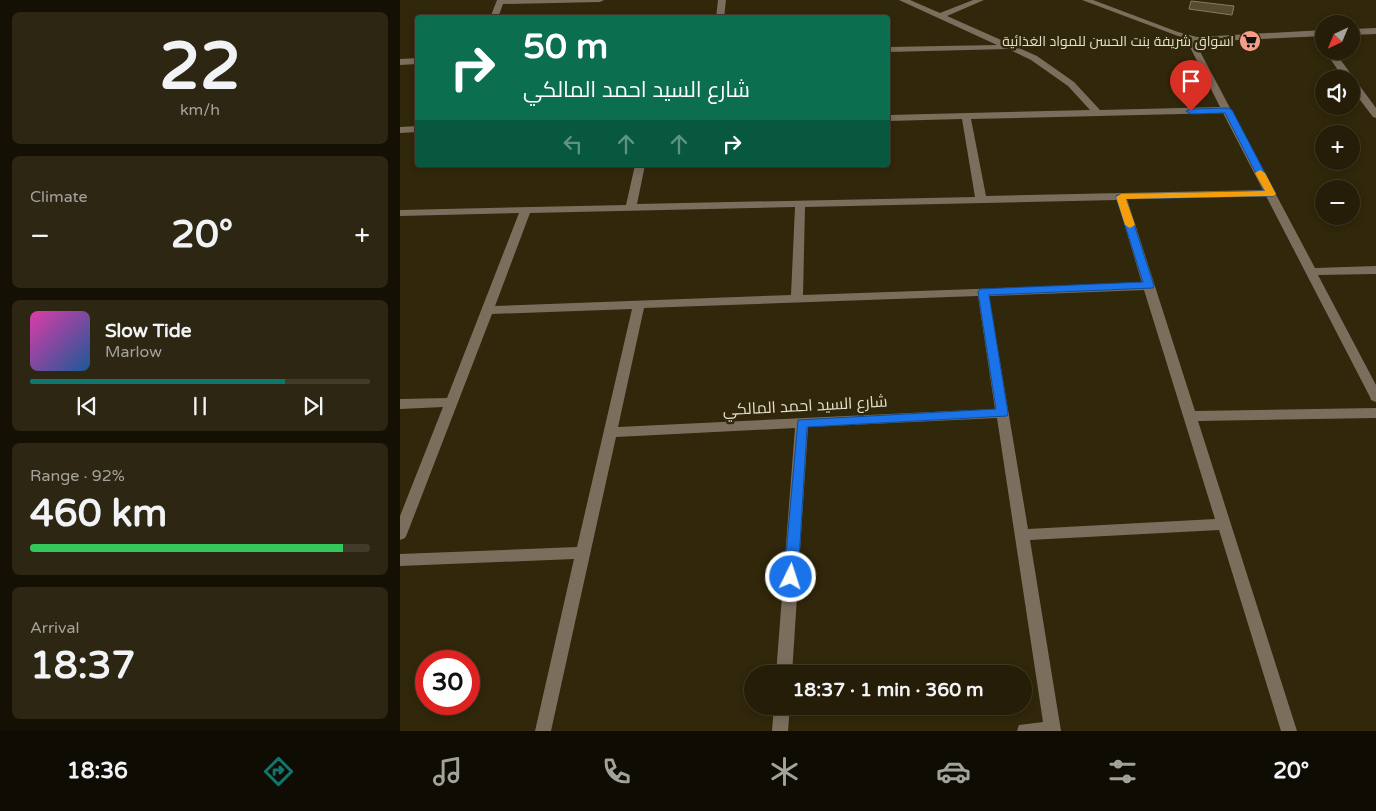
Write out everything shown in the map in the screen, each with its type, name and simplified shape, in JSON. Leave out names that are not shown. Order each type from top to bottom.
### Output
[{"type":"street","points":[[495,15],[501,1],[600,0]]},
{"type":"street","points":[[720,15],[722,0]]},
{"type":"street","points":[[903,0],[1012,47],[1041,62],[1071,84],[1098,114]]},
{"type":"street","points":[[941,16],[980,0]]},
{"type":"street","points":[[1086,0],[1189,38],[1205,40],[1315,33]]},
{"type":"street","points":[[1360,32],[1376,31]]},
{"type":"street","points":[[1189,38],[1376,397]]},
{"type":"street","points":[[890,50],[1012,47]]},
{"type":"street","points":[[400,62],[415,61]]},
{"type":"street","points":[[1360,94],[1376,115]]},
{"type":"street","points":[[1364,99],[1376,99]]},
{"type":"street","points":[[890,118],[1228,110]]},
{"type":"street","points":[[966,117],[981,200]]},
{"type":"street","points":[[400,140],[403,130]]},
{"type":"street","points":[[630,207],[640,167]]},
{"type":"street","points":[[400,213],[1271,194]]},
{"type":"street","points":[[1121,197],[1289,731]]},
{"type":"street","points":[[798,298],[800,204]]},
{"type":"street","points":[[400,534],[526,210]]},
{"type":"street","points":[[1311,272],[1376,270]]},
{"type":"street","points":[[486,310],[1149,286]]},
{"type":"street","points":[[983,292],[1053,730],[1025,731]]},
{"type":"street","points":[[543,731],[638,304]]},
{"type":"street","points":[[400,404],[451,402]]},
{"type":"street","name":"شارع السيد احمد المالكي","points":[[610,432],[1002,413]]},
{"type":"street","points":[[1190,416],[1376,413]]},
{"type":"street","points":[[785,665],[802,423]]},
{"type":"street","points":[[1022,535],[1224,524]]},
{"type":"street","points":[[400,560],[583,553]]},
{"type":"street","points":[[780,731],[781,715]]},
{"type":"building","points":[[1191,1],[1234,6],[1232,15],[1189,9]]},
{"type":"slow traffic","points":[[1130,225],[1121,197],[1271,194],[1260,173]]},
{"type":"place","name":"اسواق شريفة بنت الحسن للمواد الغذائية","points":[[1250,41]]},
{"type":"route","points":[[791,577],[802,423],[1002,413],[983,292],[1149,286],[1121,197],[1271,194],[1228,110],[1191,111]]}]
